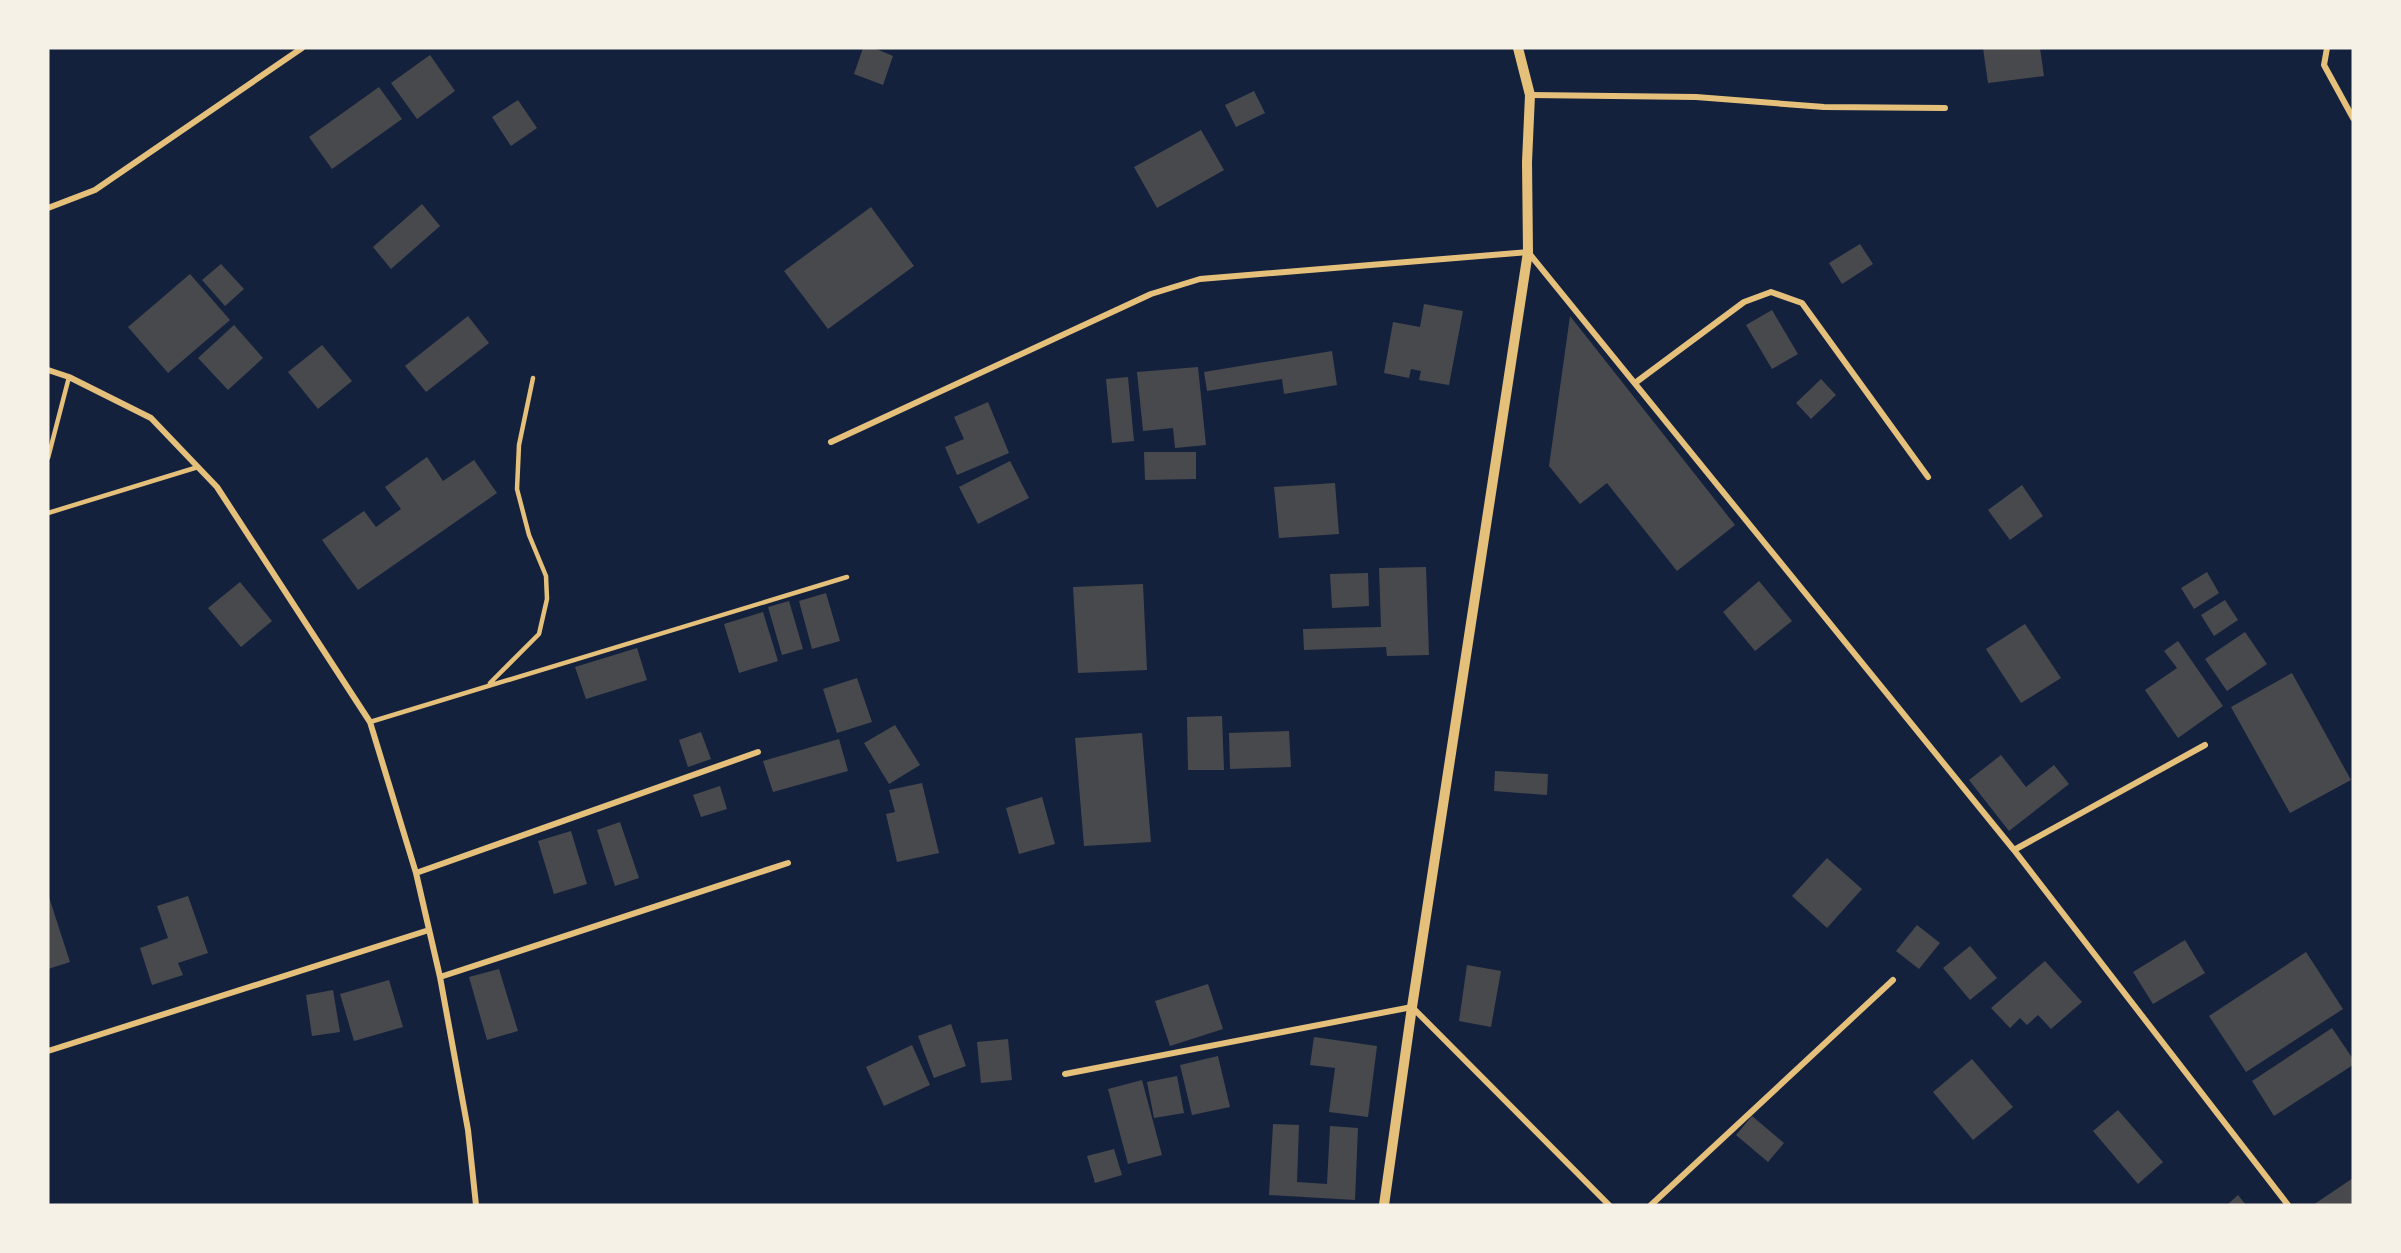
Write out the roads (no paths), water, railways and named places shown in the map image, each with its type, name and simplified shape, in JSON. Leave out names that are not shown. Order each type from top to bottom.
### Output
[{"type":"street","points":[[48,208],[95,190],[302,48]]},
{"type":"street","points":[[1384,1205],[1412,1007],[1528,252],[1527,162],[1530,95],[1518,48]]},
{"type":"street","points":[[2327,48],[2324,65],[2353,118]]},
{"type":"street","points":[[1530,95],[1696,97],[1824,107],[1945,108]]},
{"type":"street","points":[[1528,252],[2013,850],[2288,1205]]},
{"type":"street","points":[[831,442],[1151,294],[1200,279],[1528,252]]},
{"type":"street","points":[[1635,383],[1744,302],[1771,292],[1802,303],[1928,477]]},
{"type":"street","points":[[48,370],[69,377],[151,418],[198,467],[217,488],[370,722],[416,873],[440,977],[468,1130],[476,1205]]},
{"type":"street","points":[[2013,850],[2205,745]]},
{"type":"street","points":[[416,873],[759,752]]},
{"type":"street","points":[[440,977],[788,863]]},
{"type":"street","points":[[48,1051],[429,930]]},
{"type":"street","points":[[1651,1205],[1893,980]]},
{"type":"street","points":[[1065,1074],[1412,1007]]},
{"type":"street","points":[[1412,1007],[1609,1205]]},
{"type":"lane","points":[[48,458],[69,377]]},
{"type":"lane","points":[[488,685],[539,634],[547,599],[546,576],[529,535],[517,489],[519,445],[533,378]]},
{"type":"lane","points":[[48,513],[198,467]]},
{"type":"lane","points":[[370,722],[847,577]]}]
